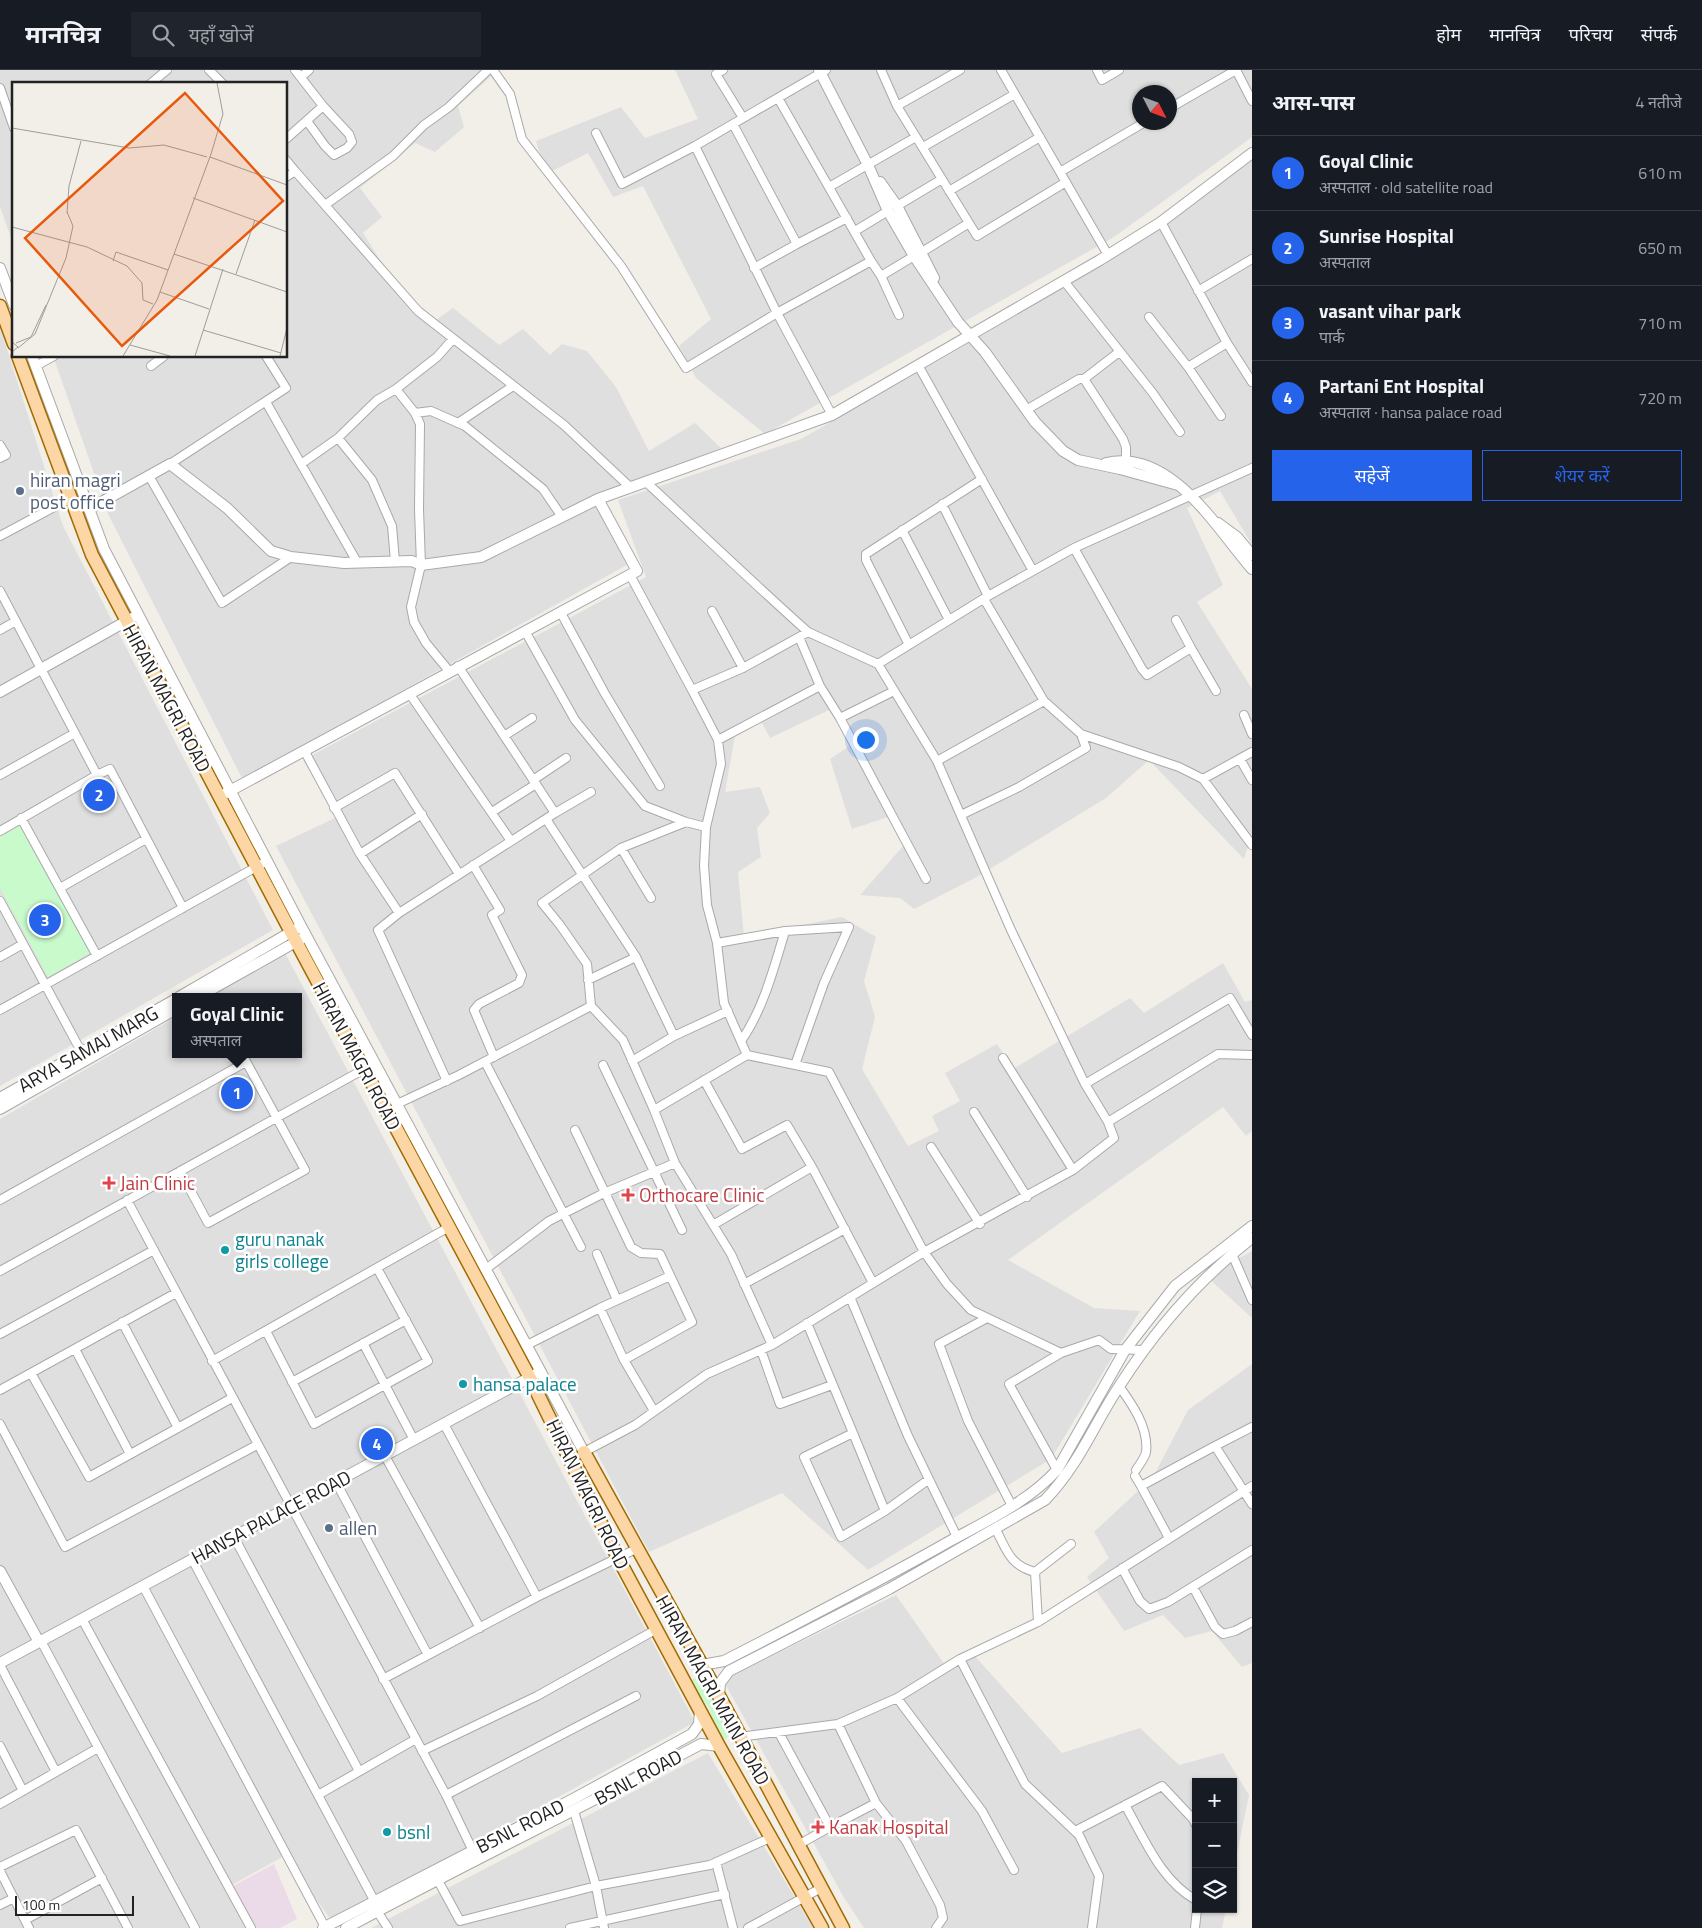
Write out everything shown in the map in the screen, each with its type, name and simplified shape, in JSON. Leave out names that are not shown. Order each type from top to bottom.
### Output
[{"type":"main road","points":[[0,306],[4,331],[12,341]]},
{"type":"main road","name":"HIRAN MAGRI ROAD","points":[[19,358],[92,555],[219,797],[261,864],[370,1066],[449,1227],[536,1375],[618,1558],[719,1746]]},
{"type":"main road","name":"HIRAN MAGRI MAIN ROAD","points":[[584,1452],[719,1696],[739,1737],[842,1928]]},
{"type":"main road","points":[[682,1675],[702,1665]]},
{"type":"main road","points":[[719,1746],[739,1737]]},
{"type":"main road","name":"HIRAN MAGRI MAIN ROAD","points":[[719,1746],[822,1928]]},
{"type":"street","points":[[152,82],[167,70]]},
{"type":"street","points":[[209,70],[221,82]]},
{"type":"street","points":[[295,70],[323,106],[350,134],[352,142],[347,148],[334,155],[307,121]]},
{"type":"street","points":[[301,78],[309,70]]},
{"type":"street","points":[[325,205],[393,156],[424,125],[450,107],[488,70]]},
{"type":"street","points":[[494,70],[510,94],[522,139],[621,266],[686,368],[871,260]]},
{"type":"street","points":[[723,70],[716,74],[743,118]]},
{"type":"street","points":[[881,70],[897,106],[977,236],[1066,182]]},
{"type":"street","points":[[897,106],[960,70]]},
{"type":"street","points":[[1001,70],[1108,255]]},
{"type":"street","points":[[1097,70],[1102,80],[1119,70]]},
{"type":"street","points":[[1177,104],[1236,70],[1251,99]]},
{"type":"street","points":[[596,133],[622,184],[734,124],[821,71],[868,165],[945,303],[1047,435],[1070,456],[1087,464],[1100,465],[1178,485]]},
{"type":"street","points":[[0,88],[12,123]]},
{"type":"street","points":[[922,147],[1015,94]]},
{"type":"street","points":[[778,98],[881,276],[899,315]]},
{"type":"street","points":[[288,137],[323,106]]},
{"type":"street","points":[[0,118],[12,123]]},
{"type":"street","points":[[734,124],[797,244]]},
{"type":"street","points":[[1060,172],[1132,130]]},
{"type":"street","points":[[829,187],[916,137]]},
{"type":"street","points":[[949,191],[1040,137]]},
{"type":"street","points":[[694,146],[776,314],[832,414]]},
{"type":"street","points":[[170,464],[227,508],[271,551],[291,557],[357,562],[412,560],[422,565],[481,557],[598,499],[832,414],[1108,255],[1161,222],[1252,153]]},
{"type":"street","points":[[288,162],[418,310],[564,425],[631,488]]},
{"type":"street","points":[[288,176],[295,171]]},
{"type":"street","points":[[855,231],[942,179]]},
{"type":"street","points":[[754,268],[847,218]]},
{"type":"street","points":[[1161,222],[1227,343],[1252,382]]},
{"type":"street","points":[[881,276],[969,223]]},
{"type":"street","points":[[1198,291],[1252,259]]},
{"type":"street","points":[[0,268],[12,300]]},
{"type":"street","points":[[1064,281],[1152,392],[1180,432]]},
{"type":"street","points":[[1149,318],[1188,367],[1221,416]]},
{"type":"street","points":[[301,464],[338,438],[376,400],[396,389],[437,357],[453,339]]},
{"type":"street","points":[[1188,367],[1227,343]]},
{"type":"street","points":[[1026,410],[1079,379],[1084,379],[1119,352]]},
{"type":"street","points":[[150,366],[161,358]]},
{"type":"street","points":[[89,509],[170,464],[286,388],[267,358]]},
{"type":"street","points":[[0,1010],[261,864],[230,791],[104,549],[34,361]]},
{"type":"street","points":[[918,365],[1033,571]]},
{"type":"street","points":[[1084,379],[1123,438],[1126,447],[1126,461]]},
{"type":"street","points":[[458,423],[513,386]]},
{"type":"street","points":[[396,389],[415,413],[420,424],[419,509],[422,565],[412,607],[414,622],[426,643],[454,669],[504,736],[555,813]]},
{"type":"street","points":[[266,402],[357,562]]},
{"type":"street","points":[[415,413],[431,411],[465,426],[543,489],[562,517]]},
{"type":"street","points":[[338,438],[372,480],[392,526],[395,561]]},
{"type":"street","points":[[0,445],[6,455],[0,458]]},
{"type":"street","points":[[1100,465],[1126,461],[1156,471],[1190,495],[1215,521],[1236,537],[1252,555]]},
{"type":"street","points":[[878,664],[986,597],[1074,548],[1252,468]]},
{"type":"street","points":[[149,476],[222,603],[291,557]]},
{"type":"street","points":[[909,645],[866,560],[866,554],[870,549],[982,479]]},
{"type":"street","points":[[0,1271],[370,1066],[397,1104],[527,1345],[536,1375],[584,1452],[635,1425],[707,1374],[772,1345],[924,1252],[980,1224],[1073,1170],[1114,1138],[1108,1122],[1085,1084],[1011,930],[937,761],[878,664],[808,632],[646,482]]},
{"type":"street","points":[[0,536],[71,498]]},
{"type":"street","points":[[219,797],[638,571],[598,499]]},
{"type":"street","points":[[942,504],[986,597],[1044,702],[1081,734],[1179,767],[1203,779],[1252,845]]},
{"type":"street","points":[[1215,521],[1229,543],[1252,570]]},
{"type":"street","points":[[902,530],[949,620]]},
{"type":"street","points":[[1074,548],[1147,675],[1191,648]]},
{"type":"street","points":[[630,575],[718,740],[721,764],[706,827],[704,866],[707,905],[717,943],[724,1003],[747,1055]]},
{"type":"street","points":[[0,591],[97,775]]},
{"type":"street","points":[[712,611],[743,668]]},
{"type":"street","points":[[561,613],[604,692],[660,786]]},
{"type":"street","points":[[0,692],[138,615]]},
{"type":"street","points":[[1176,620],[1216,691]]},
{"type":"street","points":[[0,630],[16,621]]},
{"type":"street","points":[[525,631],[575,720],[645,806],[686,822],[706,827]]},
{"type":"street","points":[[692,690],[743,668],[808,632]]},
{"type":"street","points":[[799,637],[820,686],[825,690],[926,879]]},
{"type":"street","points":[[718,740],[820,686]]},
{"type":"street","points":[[840,718],[894,691]]},
{"type":"street","points":[[409,693],[511,841]]},
{"type":"street","points":[[937,761],[1044,702]]},
{"type":"street","points":[[1244,715],[1252,734]]},
{"type":"street","points":[[504,736],[532,718]]},
{"type":"street","points":[[0,775],[75,733]]},
{"type":"street","points":[[961,816],[1019,787],[1086,748],[1081,734]]},
{"type":"street","points":[[304,750],[360,854],[399,913]]},
{"type":"street","points":[[1203,779],[1252,752]]},
{"type":"street","points":[[492,812],[566,758]]},
{"type":"street","points":[[1240,759],[1252,780]]},
{"type":"street","points":[[0,830],[110,769],[183,908]]},
{"type":"street","points":[[334,808],[396,773],[459,874]]},
{"type":"street","points":[[447,1081],[378,930],[399,913],[459,874],[591,792]]},
{"type":"street","points":[[360,854],[422,814]]},
{"type":"street","points":[[21,818],[97,956]]},
{"type":"street","points":[[546,819],[636,956],[674,1036]]},
{"type":"street","points":[[686,822],[620,848],[542,903],[587,964],[591,1006],[622,1040],[654,1110],[675,1163],[731,1254],[772,1345]]},
{"type":"street","points":[[60,888],[146,839]]},
{"type":"street","points":[[620,848],[651,898]]},
{"type":"street","points":[[473,865],[500,910],[492,914],[522,975],[519,983],[479,1004],[474,1010],[494,1057]]},
{"type":"street","points":[[0,901],[84,1056]]},
{"type":"street","points":[[717,943],[785,931],[849,927],[824,983],[795,1065]]},
{"type":"street","points":[[741,1041],[750,1028],[776,963],[785,931]]},
{"type":"street","points":[[210,993],[298,934]]},
{"type":"street","name":"ARYA SAMAJ MARG","points":[[187,993],[298,934]]},
{"type":"street","points":[[0,957],[23,944]]},
{"type":"street","points":[[588,980],[636,956]]},
{"type":"street","points":[[1085,1084],[1230,998],[1252,1035]]},
{"type":"street","name":"ARYA SAMAJ MARG","points":[[0,1098],[84,1056],[172,1001]]},
{"type":"street","points":[[397,1104],[485,1062],[591,1006]]},
{"type":"street","points":[[0,1108],[84,1056],[172,1011]]},
{"type":"street","points":[[632,1061],[674,1036],[728,1011]]},
{"type":"street","points":[[1108,1122],[1218,1054],[1252,1055]]},
{"type":"street","points":[[654,1110],[747,1055],[829,1072],[924,1252],[947,1284],[971,1310],[1061,1353]]},
{"type":"street","points":[[180,1171],[208,1223],[305,1170],[244,1058]]},
{"type":"street","points":[[1003,1058],[1073,1170]]},
{"type":"street","points":[[0,1200],[246,1062]]},
{"type":"street","points":[[485,1062],[581,1247]]},
{"type":"street","points":[[604,1065],[682,1230]]},
{"type":"street","points":[[704,1080],[742,1149],[787,1125],[812,1167],[873,1283]]},
{"type":"street","points":[[974,1112],[1027,1196]]},
{"type":"street","points":[[575,1130],[631,1246],[641,1253],[660,1254],[692,1322],[624,1360]]},
{"type":"street","points":[[931,1147],[980,1224]]},
{"type":"street","points":[[486,1269],[549,1222],[653,1170],[675,1163]]},
{"type":"street","points":[[713,1225],[812,1167]]},
{"type":"street","points":[[127,1200],[446,1795],[472,1850]]},
{"type":"street","points":[[702,1665],[724,1661],[882,1580],[1012,1506],[1043,1486],[1057,1470],[1125,1350],[1175,1286],[1252,1226]]},
{"type":"street","points":[[212,1361],[449,1227]]},
{"type":"street","points":[[744,1284],[845,1229]]},
{"type":"street","points":[[719,1696],[720,1682],[729,1671],[889,1589],[1046,1500],[1064,1480],[1119,1386],[1183,1300],[1252,1238]]},
{"type":"street","points":[[0,1334],[154,1250]]},
{"type":"street","points":[[597,1254],[617,1300]]},
{"type":"street","points":[[1232,1254],[1252,1300]]},
{"type":"street","points":[[266,1331],[314,1424],[428,1361],[377,1268]]},
{"type":"street","points":[[527,1345],[600,1308],[670,1276]]},
{"type":"street","points":[[0,1390],[176,1293]]},
{"type":"street","points":[[850,1297],[928,1480],[957,1537]]},
{"type":"street","points":[[600,1308],[624,1360],[654,1411]]},
{"type":"street","points":[[987,1318],[939,1344],[968,1421],[1012,1506]]},
{"type":"street","points":[[292,1382],[406,1320]]},
{"type":"street","points":[[122,1322],[178,1428]]},
{"type":"street","points":[[807,1323],[885,1511]]},
{"type":"street","points":[[1057,1470],[1009,1384],[1061,1353],[1099,1340],[1111,1349],[1144,1350]]},
{"type":"street","points":[[363,1343],[414,1440]]},
{"type":"street","points":[[75,1349],[130,1454]]},
{"type":"street","points":[[761,1350],[780,1404],[832,1385]]},
{"type":"street","points":[[31,1373],[89,1477],[232,1398]]},
{"type":"street","name":"HANSA PALACE ROAD","points":[[0,1664],[82,1618],[536,1375]]},
{"type":"street","points":[[1119,1386],[1132,1404],[1142,1426],[1145,1440],[1146,1454],[1136,1473],[1169,1538]]},
{"type":"street","points":[[0,1424],[65,1547],[257,1445]]},
{"type":"street","points":[[444,1424],[537,1597]]},
{"type":"street","points":[[1141,1486],[1252,1427]]},
{"type":"street","points":[[853,1434],[804,1457],[841,1537],[885,1511],[928,1480]]},
{"type":"street","points":[[1214,1446],[1242,1492],[1252,1504]]},
{"type":"street","points":[[385,1456],[480,1628]]},
{"type":"street","points":[[336,1482],[428,1655]]},
{"type":"street","points":[[739,1737],[838,1724],[897,1698],[960,1660],[1038,1622],[1252,1486]]},
{"type":"street","points":[[995,1528],[1010,1557],[1020,1568],[1035,1572]]},
{"type":"street","points":[[234,1537],[359,1771]]},
{"type":"street","points":[[1035,1572],[1072,1544]]},
{"type":"street","points":[[383,1679],[537,1597],[636,1549]]},
{"type":"street","points":[[1122,1568],[1140,1601],[1149,1609],[1168,1602],[1252,1550]]},
{"type":"street","points":[[192,1559],[388,1928]]},
{"type":"street","points":[[0,1572],[40,1641],[196,1928]]},
{"type":"street","points":[[1035,1572],[1038,1622]]},
{"type":"street","points":[[143,1586],[324,1928]]},
{"type":"street","points":[[1193,1587],[1215,1627],[1223,1634],[1235,1631],[1252,1622]]},
{"type":"street","points":[[82,1618],[251,1928]]},
{"type":"street","points":[[422,1751],[537,1696],[657,1629]]},
{"type":"street","points":[[960,1660],[1025,1784],[1079,1835],[1099,1876],[1092,1928]]},
{"type":"street","points":[[0,1664],[56,1772]]},
{"type":"street","points":[[446,1795],[636,1696]]},
{"type":"street","points":[[897,1698],[982,1811],[1014,1870]]},
{"type":"street","name":"BSNL ROAD","points":[[435,1875],[472,1850],[575,1798],[692,1734],[699,1724],[700,1710]]},
{"type":"street","points":[[838,1724],[876,1803],[906,1841],[940,1905],[943,1918],[936,1928]]},
{"type":"street","points":[[779,1733],[830,1827]]},
{"type":"street","points":[[318,1795],[416,1740]]},
{"type":"street","name":"BSNL ROAD","points":[[324,1928],[376,1906],[435,1875],[574,1811],[700,1744],[719,1746]]},
{"type":"street","points":[[0,1746],[23,1791]]},
{"type":"street","points":[[0,1804],[98,1748]]},
{"type":"street","points":[[1075,1831],[1162,1786],[1195,1823]]},
{"type":"street","points":[[798,1845],[876,1803]]},
{"type":"street","points":[[1124,1805],[1168,1877],[1180,1892],[1192,1898]]},
{"type":"street","points":[[574,1811],[596,1886],[603,1924]]},
{"type":"street","points":[[30,1928],[0,1869],[76,1830],[127,1928]]},
{"type":"street","points":[[435,1875],[462,1925],[596,1886],[716,1862],[772,1837]]},
{"type":"street","points":[[716,1862],[733,1928]]},
{"type":"street","points":[[25,1920],[102,1878]]},
{"type":"street","points":[[748,1928],[821,1888]]},
{"type":"street","points":[[570,1928],[603,1924],[724,1894]]},
{"type":"street","points":[[0,1905],[14,1898]]},
{"type":"street","points":[[346,1928],[376,1906]]},
{"type":"street","points":[[1195,1928],[1197,1913]]},
{"type":"shaded area","points":[[0,70],[498,70],[458,106],[464,127],[435,152],[415,143],[360,188],[382,217],[363,233],[386,269],[433,322],[453,308],[499,345],[523,329],[550,355],[562,344],[587,351],[616,387],[649,451],[695,423],[721,448],[597,498],[632,562],[243,780],[109,516],[54,358],[288,358],[288,82],[12,82],[12,240],[0,207]]},
{"type":"shaded area","points":[[675,70],[1252,70],[1252,137],[1114,237],[765,434],[696,378],[679,346],[711,319],[643,186],[613,197],[588,153],[546,174],[536,141],[621,107],[645,138],[698,119]]},
{"type":"shaded area","points":[[1252,159],[1252,545],[1220,491],[1187,508],[1223,585],[1197,602],[1252,689],[1252,833],[1244,859],[1149,760],[1106,798],[975,878],[914,909],[900,898],[860,895],[905,844],[894,815],[852,829],[830,759],[851,745],[831,709],[770,738],[761,721],[735,736],[725,792],[760,787],[770,813],[757,828],[761,857],[738,872],[744,937],[842,917],[876,937],[864,981],[875,1017],[862,1069],[908,1146],[939,1131],[932,1116],[960,1101],[945,1073],[997,1044],[1013,1069],[1130,998],[1144,1013],[1223,963],[1245,1002],[1252,1000],[1252,1131],[1246,1136],[1223,1107],[1008,1260],[1094,1308],[1140,1311],[1051,1459],[868,1570],[782,1493],[649,1552],[276,846],[337,817],[303,760],[646,577],[618,500],[801,439],[945,357],[1134,245]]},
{"type":"shaded area","points":[[0,327],[63,526],[273,930],[0,1086]]},
{"type":"shaded area","points":[[285,953],[695,1722],[332,1921],[284,1856],[230,1886],[248,1928],[0,1928],[0,1119],[172,1019],[172,1058],[302,1058],[302,993],[217,993]]},
{"type":"shaded area","points":[[1252,1251],[1252,1318],[1206,1276]]},
{"type":"shaded area","points":[[1252,1364],[1252,1663],[1242,1667],[1212,1631],[1185,1638],[1163,1615],[1124,1631],[1087,1577],[1109,1558],[1094,1532],[1153,1477],[1188,1410]]},
{"type":"shaded area","points":[[896,1595],[945,1665],[973,1654],[1062,1753],[1140,1728],[1179,1765],[1223,1753],[1249,1795],[1237,1854],[1237,1778],[1192,1778],[1192,1913],[1225,1913],[1222,1928],[864,1928],[843,1896],[723,1680]]},
{"type":"shaded area","points":[[708,1753],[813,1928],[371,1928]]},
{"type":"shaded area","points":[[274,1864],[297,1919],[280,1928],[253,1928],[231,1887]]},
{"type":"green space","points":[[20,826],[90,953],[48,977],[0,888],[0,837]]},
{"type":"green space","points":[[698,1676],[702,1677],[707,1683],[713,1703],[733,1732],[725,1739],[720,1738],[708,1706],[693,1691],[691,1681]]},
{"type":"place","name":"hiran magri post office","points":[[20,491]]},
{"type":"place","name":"Sunrise Hospital","points":[[99,795]]},
{"type":"place","name":"vasant vihar park","points":[[45,920]]},
{"type":"place","name":"Goyal Clinic","points":[[237,1093]]},
{"type":"place","name":"Jain Clinic","points":[[109,1183]]},
{"type":"place","name":"Orthocare Clinic","points":[[628,1195]]},
{"type":"place","name":"guru nanak girls college","points":[[225,1250]]},
{"type":"place","name":"hansa palace","points":[[463,1384]]},
{"type":"place","name":"Partani Ent Hospital","points":[[377,1444]]},
{"type":"place","name":"allen","points":[[329,1528]]},
{"type":"place","name":"Kanak Hospital","points":[[818,1827]]},
{"type":"place","name":"bsnl","points":[[387,1832]]}]
